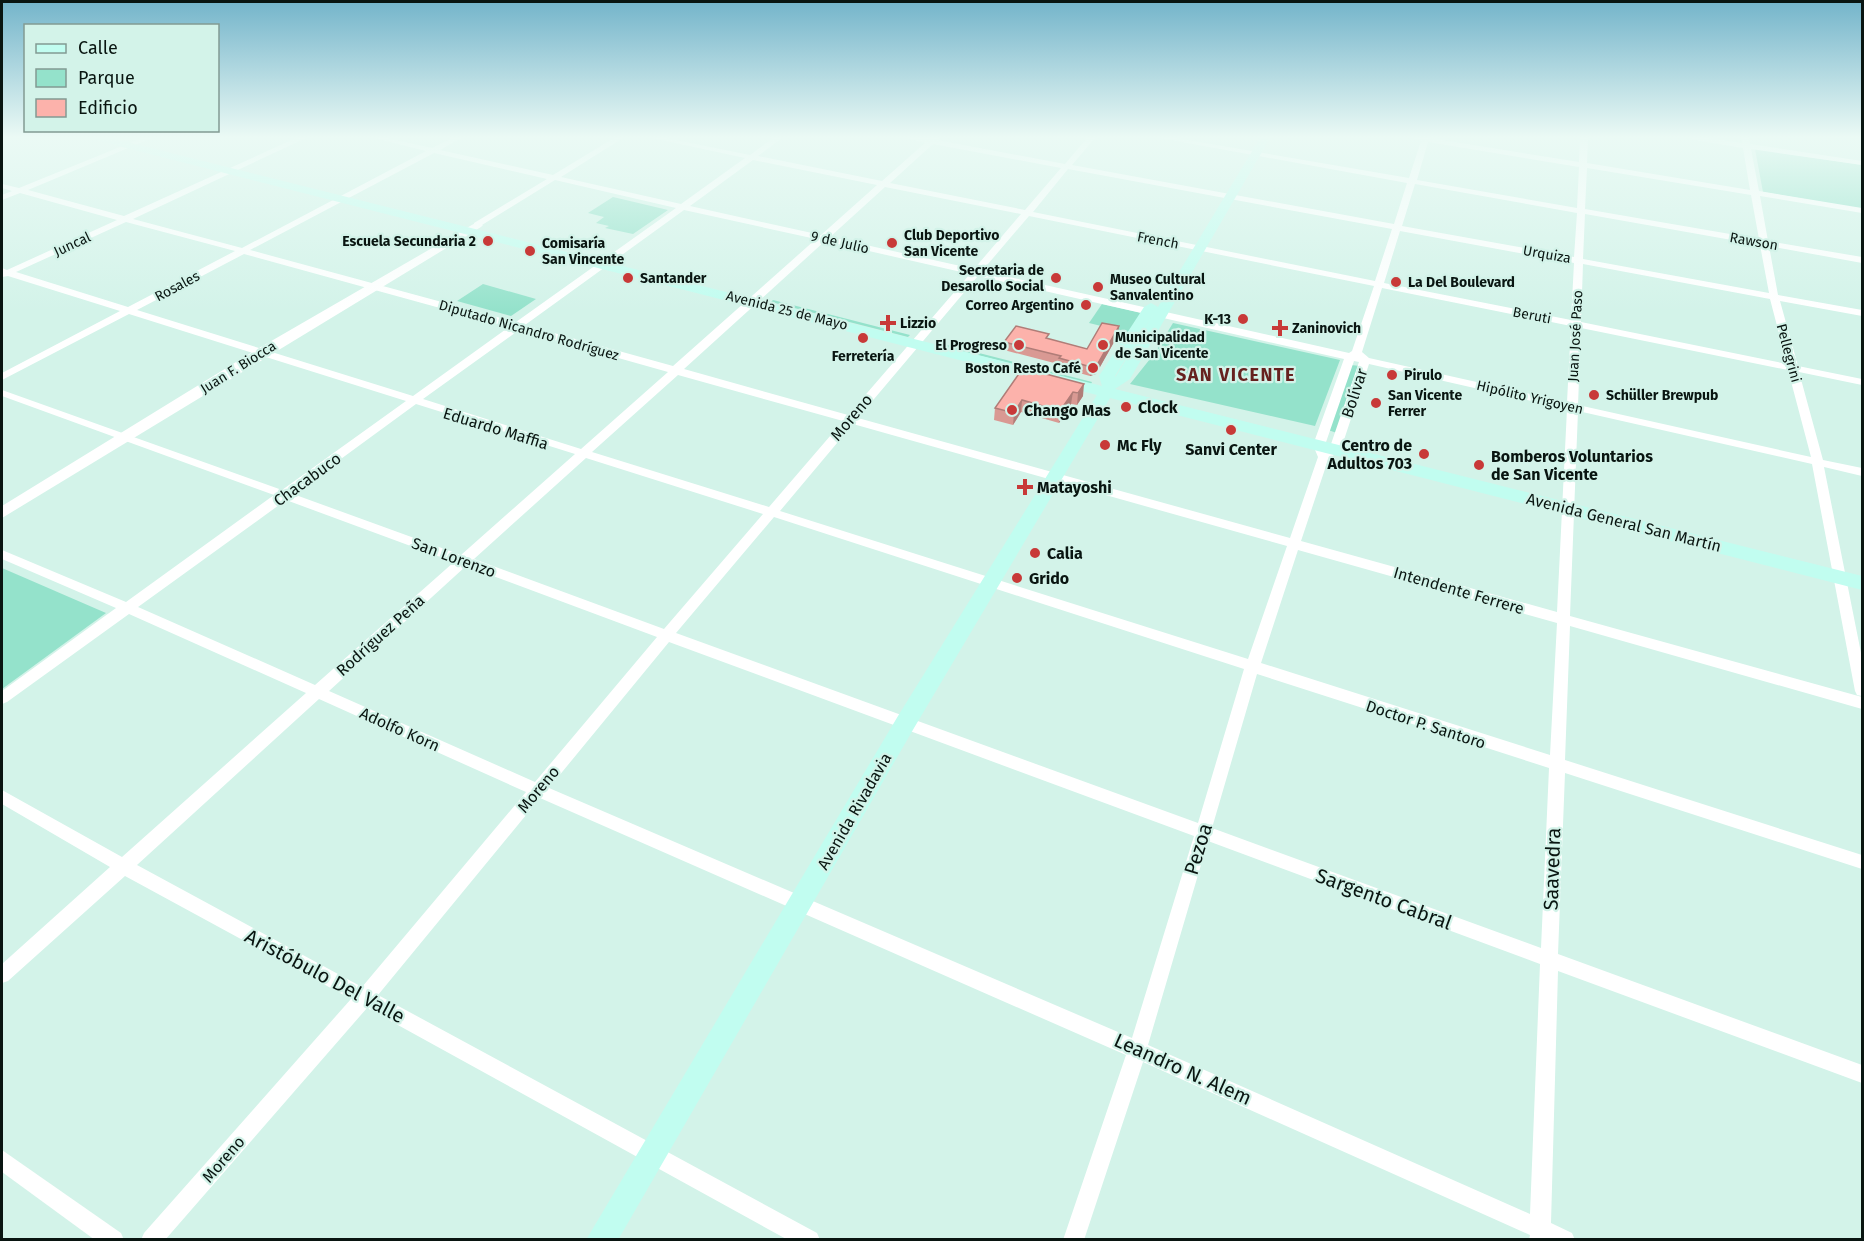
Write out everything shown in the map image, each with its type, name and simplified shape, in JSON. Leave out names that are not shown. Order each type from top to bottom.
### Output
[{"type":"main road","name":"Avenida 25 de Mayo","points":[[347,196],[1109,388]]},
{"type":"main road","name":"Avenida Rivadavia","points":[[601,1239],[906,722],[1109,388],[1122,379],[1157,310],[1225,196]]},
{"type":"main road","name":"Avenida General San Martín","points":[[1109,388],[1328,446],[1569,503],[1840,572],[1863,583]]},
{"type":"main road","name":"Avenida General San Martín","points":[[1840,572],[1863,573]]},
{"type":"street","name":"Diputado Nicandro Rodríguez","points":[[38,196],[374,286],[1056,476]]},
{"type":"street","name":"Juncal","points":[[4,274],[177,196]]},
{"type":"street","name":"Rosales","points":[[2,377],[347,196]]},
{"type":"street","points":[[472,227],[524,196]]},
{"type":"street","name":"9 de Julio","points":[[648,196],[1157,310]]},
{"type":"street","name":"Chacabuco","points":[[2,698],[696,196]]},
{"type":"street","name":"Rodríguez Peña","points":[[2,975],[870,196]]},
{"type":"street","name":"French","points":[[941,196],[1194,247]]},
{"type":"street","name":"Moreno","points":[[152,1239],[365,997],[917,339],[1044,196]]},
{"type":"street","name":"Urquiza","points":[[1225,196],[1863,313]]},
{"type":"street","name":"Bolívar","points":[[1328,446],[1407,196]]},
{"type":"street","name":"Rawson","points":[[1493,196],[1863,260]]},
{"type":"street","name":"Juan José Paso","points":[[1569,503],[1582,196]]},
{"type":"street","name":"Pellegrini","points":[[1756,196],[1774,297],[1817,458],[1863,691]]},
{"type":"street","points":[[1774,196],[1863,210]]},
{"type":"street","name":"Juan F. Biocca","points":[[2,513],[259,354],[472,227]]},
{"type":"street","name":"Beruti","points":[[1194,247],[1863,382]]},
{"type":"street","name":"Eduardo Maffia","points":[[4,274],[771,512],[990,584]]},
{"type":"street","name":"Hipólito Yrigoyen","points":[[1157,310],[1817,458],[1863,472]]},
{"type":"street","name":"Bolívar","points":[[1328,446],[1357,356]]},
{"type":"street","name":"San Lorenzo","points":[[2,393],[906,722]]},
{"type":"street","name":"Pezoa","points":[[1073,1239],[1138,1048],[1252,668],[1328,446]]},
{"type":"street","name":"Hipólito Yrigoyen","points":[[1817,458],[1863,464]]},
{"type":"street","name":"Intendente Ferrere","points":[[1056,476],[1863,703]]},
{"type":"street","name":"Saavedra","points":[[1540,1234],[1549,959],[1569,503]]},
{"type":"street","name":"Adolfo Korn","points":[[2,554],[128,607],[538,790],[800,903]]},
{"type":"street","name":"Doctor P. Santoro","points":[[990,584],[1863,862]]},
{"type":"street","name":"Sargento Cabral","points":[[906,722],[1863,1074]]},
{"type":"street","name":"Aristóbulo Del Valle","points":[[2,796],[123,866],[810,1239]]},
{"type":"street","name":"Leandro N. Alem","points":[[800,903],[1138,1048],[1540,1234],[1565,1239]]},
{"type":"street","points":[[2,1160],[114,1239]]},
{"type":"green space","points":[[1786,196],[1862,196],[1862,209]]},
{"type":"green space","points":[[613,197],[668,210],[633,234],[605,228],[609,226],[596,223],[604,217],[588,213]]},
{"type":"green space","points":[[483,284],[536,299],[511,316],[457,301]]},
{"type":"green space","points":[[773,300],[910,335],[908,337],[771,302]]},
{"type":"green space","points":[[1102,304],[1142,313],[1130,333],[1089,323]]},
{"type":"green space","points":[[1173,323],[1340,360],[1315,426],[1130,384],[1154,354]]},
{"type":"green space","points":[[936,342],[1092,382],[1091,384],[934,344]]},
{"type":"green space","points":[[1351,365],[1360,366],[1337,433],[1328,430]]},
{"type":"green space","points":[[2,568],[106,613],[2,689]]},
{"type":"building","points":[[1102,323],[1119,326],[1097,365],[1091,367],[1059,358],[1061,356],[1004,342],[1016,326],[1049,334],[1046,338],[1087,349]]},
{"type":"building","points":[[1023,368],[1084,384],[1078,393],[1073,392],[1060,411],[1022,400],[1014,413],[995,408]]},
{"type":"place","name":"Escuela Secundaria 2","points":[[488,241]]},
{"type":"place","name":"Club Deportivo San Vicente","points":[[892,243]]},
{"type":"place","name":"Comisaría San Vincente","points":[[530,251]]},
{"type":"place","name":"Santander","points":[[628,278]]},
{"type":"place","name":"Secretaria de Desarollo Social","points":[[1056,278]]},
{"type":"place","name":"La Del Boulevard","points":[[1396,282]]},
{"type":"place","name":"Museo Cultural Sanvalentino","points":[[1098,287]]},
{"type":"place","name":"Correo Argentino","points":[[1086,305]]},
{"type":"place","name":"K-13","points":[[1243,319]]},
{"type":"place","name":"Lizzio","points":[[888,323]]},
{"type":"place","name":"Zaninovich","points":[[1280,328]]},
{"type":"place","name":"Ferretería","points":[[863,338]]},
{"type":"place","name":"El Progreso","points":[[1019,345]]},
{"type":"place","name":"Municipalidad de San Vicente","points":[[1103,345]]},
{"type":"place","name":"Boston Resto Café","points":[[1093,368]]},
{"type":"place","name":"Pirulo","points":[[1392,375]]},
{"type":"place","name":"Schüller Brewpub","points":[[1594,395]]},
{"type":"place","name":"San Vicente Ferrer","points":[[1376,403]]},
{"type":"place","name":"Clock","points":[[1126,407]]},
{"type":"place","name":"Chango Mas","points":[[1012,410]]},
{"type":"place","name":"Sanvi Center","points":[[1231,430]]},
{"type":"place","name":"Mc Fly","points":[[1105,445]]},
{"type":"place","name":"Centro de Adultos 703","points":[[1424,454]]},
{"type":"place","name":"Bomberos Voluntarios de San Vicente","points":[[1479,465]]},
{"type":"place","name":"Matayoshi","points":[[1025,487]]},
{"type":"place","name":"Calia","points":[[1035,553]]},
{"type":"place","name":"Grido","points":[[1017,578]]},
{"type":"district","name":"SAN VICENTE","points":[[1236,375]]}]
